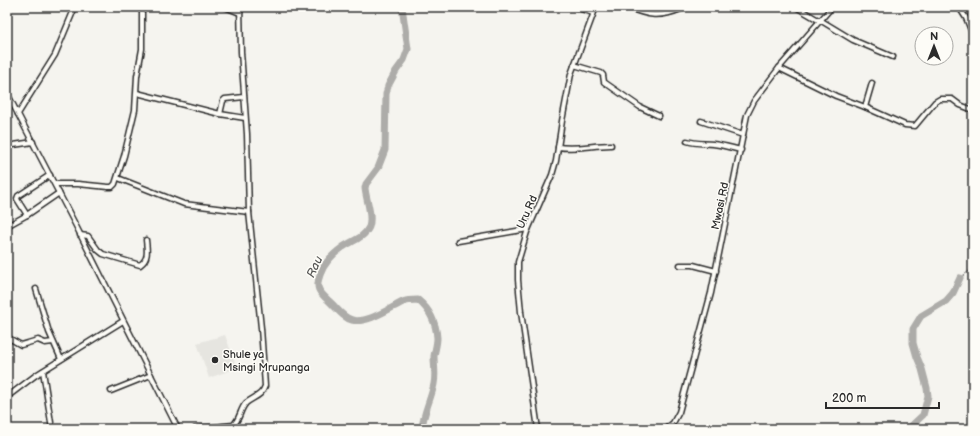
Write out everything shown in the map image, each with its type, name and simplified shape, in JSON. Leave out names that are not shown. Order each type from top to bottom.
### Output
[{"type":"street","points":[[18,114],[55,55],[75,7]]},
{"type":"street","points":[[55,184],[78,184],[112,187],[118,178],[135,110],[137,76],[142,49],[142,7]]},
{"type":"street","points":[[225,7],[240,13]]},
{"type":"street","points":[[195,429],[233,425],[237,421],[246,404],[262,392],[265,386],[261,328],[249,212],[240,7]]},
{"type":"street","points":[[574,7],[593,13]]},
{"type":"street","name":"Uru Rd","points":[[538,429],[521,312],[517,271],[519,256],[528,229],[549,185],[556,161],[568,87],[574,65],[596,7]]},
{"type":"street","points":[[627,7],[657,16],[672,13],[681,9]]},
{"type":"street","points":[[796,7],[853,40],[893,57]]},
{"type":"street","name":"Mwasi Rd","points":[[665,429],[673,423],[679,412],[716,272],[728,204],[741,150],[747,115],[779,68],[832,7]]},
{"type":"street","points":[[959,7],[966,18],[973,35]]},
{"type":"street","points":[[574,65],[602,73],[604,82],[640,107],[659,116]]},
{"type":"street","points":[[779,68],[836,96],[905,125],[915,126],[940,98],[952,99],[960,105],[973,110]]},
{"type":"street","points":[[865,107],[872,83]]},
{"type":"street","points":[[7,93],[55,184],[178,429]]},
{"type":"street","points":[[137,93],[220,114],[246,118]]},
{"type":"street","points":[[220,114],[223,101],[225,99],[244,97]]},
{"type":"street","points":[[701,121],[743,135]]},
{"type":"street","points":[[687,141],[696,144],[724,146],[741,150]]},
{"type":"street","points":[[7,146],[33,142]]},
{"type":"street","points":[[558,147],[579,149],[611,145]]},
{"type":"street","points":[[27,215],[17,199],[18,196],[50,175]]},
{"type":"street","points":[[118,178],[184,204],[249,212]]},
{"type":"street","points":[[7,226],[27,215],[59,193]]},
{"type":"street","points":[[458,241],[528,229]]},
{"type":"street","points":[[80,235],[88,236],[98,250],[103,254],[140,265],[142,265],[147,256],[146,240]]},
{"type":"street","points":[[680,265],[693,265],[716,272]]},
{"type":"street","points":[[36,289],[53,342],[61,360]]},
{"type":"street","points":[[7,397],[43,371],[123,321]]},
{"type":"street","points":[[7,337],[21,345],[38,340],[45,343],[53,342]]},
{"type":"street","points":[[43,371],[52,429]]},
{"type":"street","points":[[111,391],[151,375]]},
{"type":"shaded area","points":[[225,335],[237,368],[209,378],[197,343]]},
{"type":"waterway","name":"Rau","points":[[402,7],[408,49],[404,60],[388,86],[386,94],[385,150],[378,168],[366,184],[365,188],[370,213],[369,227],[361,237],[343,247],[329,259],[322,271],[318,287],[323,295],[340,312],[352,320],[358,321],[371,318],[408,300],[418,300],[425,307],[433,321],[437,338],[434,356],[435,381],[424,417],[422,429]]},
{"type":"waterway","points":[[960,278],[973,268]]},
{"type":"waterway","points":[[908,429],[923,415],[928,396],[922,369],[913,343],[913,329],[921,316],[946,301],[953,293],[960,278]]},
{"type":"place","name":"Shule ya Msingi Mrupanga","points":[[215,360]]}]
